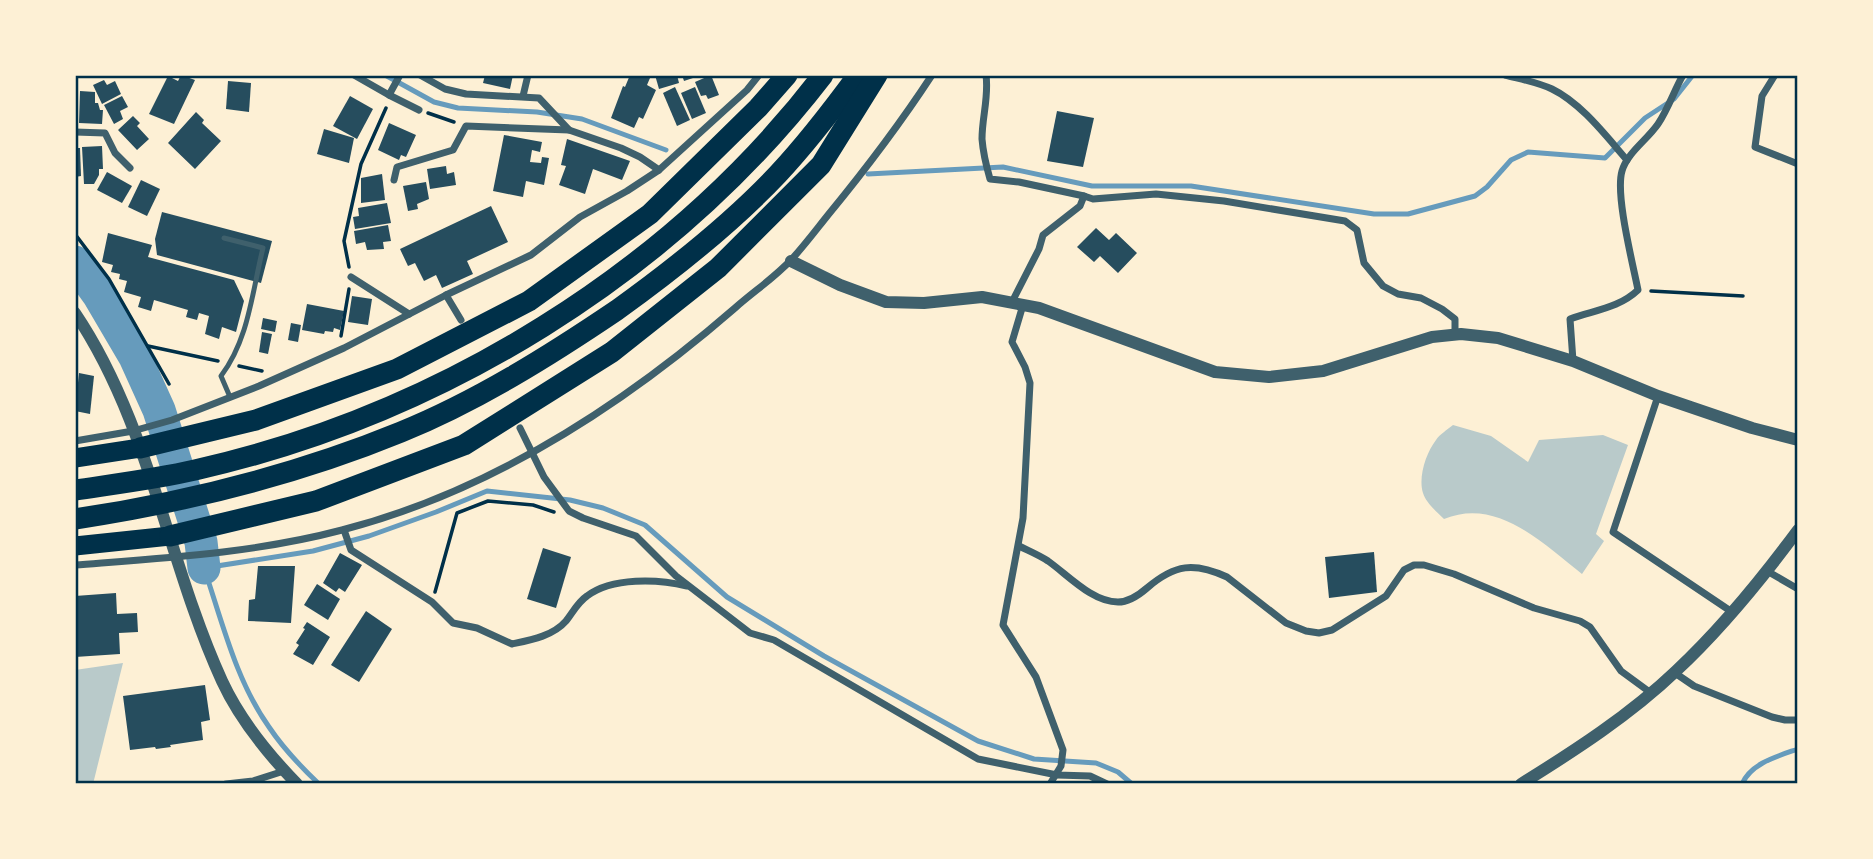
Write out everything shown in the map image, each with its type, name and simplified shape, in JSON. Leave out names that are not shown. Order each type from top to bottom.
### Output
[{"type":"highway","points":[[75,458],[138,439],[184,439],[256,420],[397,369],[529,301],[650,214],[758,108],[787,75]]},
{"type":"highway","points":[[75,490],[195,471],[305,439],[394,406],[471,368],[567,311],[638,261],[702,208],[759,151],[823,75]]},
{"type":"highway","points":[[75,519],[204,496],[314,464],[403,432],[486,391],[568,344],[653,284],[720,229],[779,173],[858,75]]},
{"type":"highway","points":[[75,547],[177,534],[316,501],[464,445],[612,352],[718,268],[821,164],[877,75]]},
{"type":"street","points":[[354,75],[419,110]]},
{"type":"street","points":[[390,94],[400,75]]},
{"type":"street","points":[[420,75],[445,89],[466,94],[539,98],[566,127]]},
{"type":"street","points":[[523,96],[528,75]]},
{"type":"street","points":[[75,441],[138,439],[172,420],[344,348],[531,255],[580,216],[659,170],[747,90],[759,75]]},
{"type":"street","points":[[75,565],[227,552],[344,530],[414,507],[483,477],[533,451],[609,407],[662,369],[790,261],[863,172],[932,75]]},
{"type":"street","points":[[986,75],[987,107],[982,135],[990,178],[1093,199],[1156,194],[1224,201],[1345,221],[1357,230],[1364,263],[1383,286],[1398,294],[1421,298],[1442,309],[1455,319],[1455,335]]},
{"type":"street","points":[[1504,75],[1544,86],[1561,94],[1625,158]]},
{"type":"street","points":[[1573,361],[1570,319],[1611,308],[1630,298],[1638,290],[1620,181],[1625,158],[1651,135],[1683,75]]},
{"type":"street","points":[[1775,75],[1762,96],[1755,147],[1798,164]]},
{"type":"street","points":[[394,180],[397,167],[453,150],[466,126],[566,127],[621,148],[659,170]]},
{"type":"street","points":[[75,132],[106,133],[115,153],[130,169]]},
{"type":"street","points":[[1050,784],[1061,766],[1063,750],[1036,677],[1003,625],[1023,518],[1030,392],[1028,374],[1012,342],[1018,304],[1043,235],[1080,206],[1084,196]]},
{"type":"street","points":[[790,261],[840,285],[886,302],[924,303],[982,297],[1040,309],[1215,372],[1269,377],[1323,371],[1432,337],[1455,335],[1498,338],[1573,361],[1658,396],[1752,428],[1798,440]]},
{"type":"street","points":[[351,277],[409,314]]},
{"type":"street","points":[[446,295],[461,320]]},
{"type":"street","points":[[75,313],[107,369],[177,534],[197,616],[222,681],[259,743],[297,784]]},
{"type":"street","points":[[1658,396],[1613,532],[1732,612]]},
{"type":"street","points":[[520,428],[554,493],[569,511],[583,519],[636,536],[691,587],[750,633],[774,640],[978,759],[1057,775],[1090,776],[1107,784]]},
{"type":"street","points":[[344,530],[351,550],[432,602],[453,622],[477,628],[512,644],[551,633],[565,622],[584,597],[595,590],[645,580],[691,587]]},
{"type":"street","points":[[1521,784],[1573,750],[1675,673],[1732,612],[1798,530]]},
{"type":"street","points":[[1019,546],[1050,562],[1086,589],[1119,602],[1140,594],[1163,574],[1175,569],[1184,567],[1219,573],[1286,623],[1295,628],[1319,632],[1345,623],[1386,596],[1404,570],[1414,565],[1424,565],[1534,608],[1590,626],[1621,671],[1651,693]]},
{"type":"street","points":[[1767,571],[1798,589]]},
{"type":"street","points":[[1675,673],[1694,685],[1772,717],[1798,720]]},
{"type":"street","points":[[226,784],[253,781],[284,771]]},
{"type":"lane","points":[[223,238],[263,248],[244,332],[232,361],[221,376],[230,397]]},
{"type":"path","points":[[340,342],[351,277],[344,241],[361,164],[390,94]]},
{"type":"path","points":[[419,110],[466,126]]},
{"type":"path","points":[[75,234],[109,279],[169,384]]},
{"type":"path","points":[[1638,290],[1743,296]]},
{"type":"path","points":[[148,346],[267,372]]},
{"type":"path","points":[[432,602],[457,513],[488,501],[533,505],[583,519]]},
{"type":"shaded area","points":[[1453,425],[1491,436],[1528,462],[1539,440],[1603,435],[1628,445],[1596,534],[1604,541],[1582,574],[1535,537],[1501,519],[1482,514],[1464,514],[1444,519],[1432,507],[1424,497],[1422,487],[1424,465],[1436,440]]},
{"type":"shaded area","points":[[123,663],[93,784],[75,784],[75,670]]},
{"type":"building","points":[[181,75],[195,80],[174,124],[149,114],[168,76],[178,81]]},
{"type":"building","points":[[485,75],[513,75],[510,89],[483,83]]},
{"type":"building","points":[[630,75],[650,78],[647,85],[656,90],[643,119],[639,117],[634,128],[611,118]]},
{"type":"building","points":[[655,75],[677,75],[679,83],[659,89]]},
{"type":"building","points":[[682,75],[699,75],[699,76],[684,81]]},
{"type":"building","points":[[711,75],[719,95],[708,99],[706,95],[701,96],[695,82]]},
{"type":"building","points":[[104,80],[107,85],[115,81],[121,94],[102,104],[93,85]]},
{"type":"building","points":[[228,81],[251,83],[249,112],[226,109]]},
{"type":"building","points":[[675,87],[690,120],[677,126],[663,93]]},
{"type":"building","points":[[695,87],[706,113],[692,119],[681,93]]},
{"type":"building","points":[[80,91],[95,92],[95,103],[103,110],[102,124],[79,123]]},
{"type":"building","points":[[122,96],[128,107],[120,111],[123,119],[114,124],[104,105]]},
{"type":"building","points":[[350,96],[373,109],[357,139],[333,126]]},
{"type":"building","points":[[1057,111],[1094,118],[1083,167],[1047,161]]},
{"type":"building","points":[[196,112],[204,120],[202,123],[221,141],[195,169],[168,143]]},
{"type":"building","points":[[133,116],[140,123],[137,126],[149,139],[137,150],[118,130]]},
{"type":"building","points":[[389,123],[416,135],[406,157],[401,155],[399,160],[378,150]]},
{"type":"building","points":[[324,129],[354,138],[349,163],[317,154]]},
{"type":"building","points":[[504,135],[542,142],[540,152],[532,150],[530,162],[541,163],[542,157],[549,158],[544,185],[526,181],[523,197],[493,191]]},
{"type":"building","points":[[567,139],[630,161],[622,180],[593,169],[585,194],[559,185],[566,166],[561,165]]},
{"type":"building","points":[[102,146],[103,169],[99,169],[94,184],[84,184],[82,147]]},
{"type":"building","points":[[75,148],[80,148],[81,176],[75,177]]},
{"type":"building","points":[[446,166],[447,174],[454,172],[456,185],[430,189],[427,169]]},
{"type":"building","points":[[107,172],[132,186],[122,203],[97,190]]},
{"type":"building","points":[[382,174],[385,200],[361,203],[361,178]]},
{"type":"building","points":[[141,180],[160,189],[147,216],[128,207]]},
{"type":"building","points":[[426,182],[429,199],[417,204],[418,209],[408,211],[403,186]]},
{"type":"building","points":[[387,203],[391,223],[355,229],[353,217],[359,216],[358,208]]},
{"type":"building","points":[[491,206],[508,242],[467,261],[473,274],[442,288],[436,275],[424,281],[415,263],[408,266],[400,249]]},
{"type":"building","points":[[162,212],[272,241],[261,283],[157,255],[155,239]]},
{"type":"building","points":[[388,225],[391,241],[383,242],[384,249],[367,250],[365,242],[356,244],[354,231]]},
{"type":"building","points":[[1096,228],[1109,240],[1116,233],[1137,253],[1118,273],[1100,256],[1094,262],[1077,247]]},
{"type":"building","points":[[108,233],[152,245],[148,257],[234,280],[244,301],[236,332],[222,327],[219,339],[205,334],[209,316],[199,313],[197,320],[186,317],[188,310],[154,300],[151,311],[138,307],[141,297],[124,292],[127,281],[119,279],[120,274],[111,272],[113,265],[102,262]]},
{"type":"building","points":[[352,296],[372,299],[368,325],[348,322]]},
{"type":"building","points":[[307,304],[344,311],[340,330],[334,328],[333,332],[325,331],[324,334],[302,330]]},
{"type":"building","points":[[263,318],[277,321],[275,332],[261,329]]},
{"type":"building","points":[[291,323],[301,325],[298,342],[288,340]]},
{"type":"building","points":[[262,332],[272,334],[268,354],[259,352]]},
{"type":"building","points":[[79,373],[94,376],[90,414],[75,411]]},
{"type":"building","points":[[543,548],[571,557],[556,608],[527,599]]},
{"type":"building","points":[[1374,552],[1377,592],[1329,598],[1325,557]]},
{"type":"building","points":[[340,553],[362,565],[345,592],[339,588],[336,592],[323,583]]},
{"type":"building","points":[[258,566],[295,566],[291,623],[248,621],[249,600],[255,599]]},
{"type":"building","points":[[317,584],[340,599],[328,620],[304,605]]},
{"type":"building","points":[[116,593],[117,614],[137,613],[138,632],[119,633],[120,654],[75,657],[75,596]]},
{"type":"building","points":[[366,611],[392,629],[359,682],[331,665]]},
{"type":"building","points":[[307,622],[330,637],[313,665],[293,654]]},
{"type":"building","points":[[205,685],[210,720],[201,722],[203,740],[170,745],[171,747],[130,750],[123,696]]},
{"type":"waterway","points":[[385,75],[434,102],[458,108],[537,112],[582,119],[666,150]]},
{"type":"waterway","points":[[868,174],[1003,167],[1092,186],[1191,186],[1374,214],[1408,214],[1475,196],[1487,187],[1511,160],[1528,152],[1605,158],[1645,118],[1674,99],[1693,75]]},
{"type":"waterway","points":[[75,262],[98,294],[135,357],[159,410],[201,542],[204,568]]},
{"type":"waterway","points":[[319,784],[286,750],[257,709],[231,650],[204,568],[313,551],[369,536],[487,491],[570,500],[603,508],[645,525],[727,597],[824,656],[978,741],[1034,759],[1096,763],[1118,772],[1132,784]]},
{"type":"waterway","points":[[1742,784],[1758,766],[1798,749]]}]
